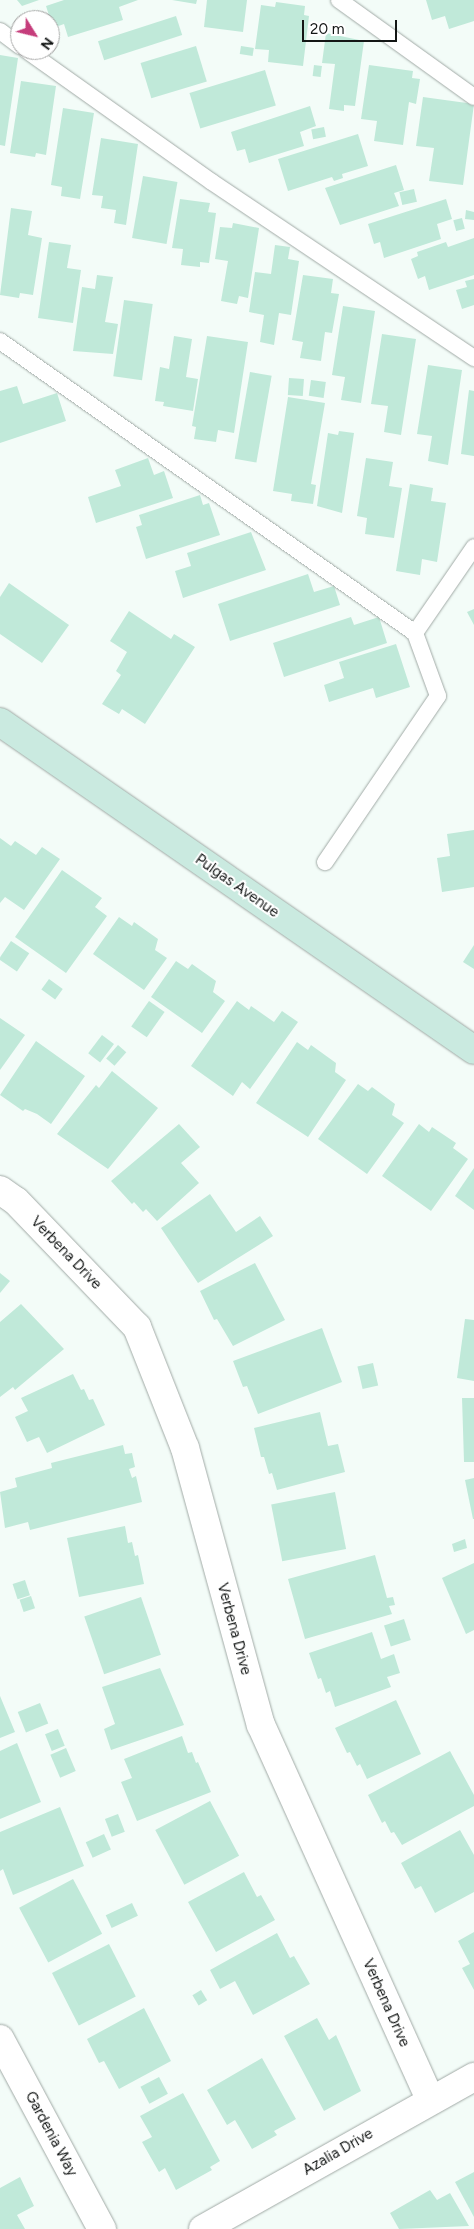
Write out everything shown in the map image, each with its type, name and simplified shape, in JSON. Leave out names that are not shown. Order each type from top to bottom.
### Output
[{"type":"street","name":"Pulgas Avenue","points":[[0,722],[474,1050]]},
{"type":"street","name":"Verbena Drive","points":[[0,1190],[16,1201],[137,1327],[185,1448],[260,1724],[430,2100]]},
{"type":"street","name":"Gardenia Way","points":[[0,2039],[102,2229]]},
{"type":"street","name":"Azalia Drive","points":[[202,2229],[234,2222],[430,2100],[474,2077]]},
{"type":"lane","points":[[339,0],[474,96]]},
{"type":"lane","points":[[40,60],[212,182],[474,358]]},
{"type":"lane","points":[[0,341],[415,633],[438,696],[325,862]]},
{"type":"lane","points":[[415,633],[474,547]]},
{"type":"building","points":[[17,0],[39,0],[22,6]]},
{"type":"building","points":[[64,0],[138,0],[119,7],[123,20],[68,37],[64,24],[60,25],[60,10],[47,10],[46,6]]},
{"type":"building","points":[[172,0],[197,0],[196,4]]},
{"type":"building","points":[[207,0],[247,0],[243,32],[204,27]]},
{"type":"building","points":[[426,0],[474,0],[474,21],[449,29],[445,16],[432,20]]},
{"type":"building","points":[[276,2],[305,6],[304,15],[309,16],[303,66],[268,62],[269,50],[255,49],[261,5],[275,7]]},
{"type":"building","points":[[176,16],[182,35],[104,60],[98,41]]},
{"type":"building","points":[[326,33],[364,41],[355,106],[344,105],[344,111],[329,109],[335,64],[322,63]]},
{"type":"building","points":[[196,46],[207,81],[151,98],[141,63]]},
{"type":"building","points":[[241,46],[254,48],[253,56],[240,54]]},
{"type":"building","points":[[0,55],[10,57],[10,60],[18,60],[5,146],[0,145]]},
{"type":"building","points":[[314,65],[322,66],[321,77],[313,76]]},
{"type":"building","points":[[369,65],[413,71],[412,78],[420,79],[416,104],[409,102],[403,145],[374,141],[377,121],[361,119]]},
{"type":"building","points":[[265,70],[276,105],[200,128],[189,93]]},
{"type":"building","points":[[21,81],[56,86],[46,155],[36,153],[35,157],[10,153]]},
{"type":"building","points":[[423,97],[474,104],[463,185],[429,181],[434,148],[416,146]]},
{"type":"building","points":[[310,106],[316,126],[300,132],[304,146],[249,163],[245,149],[237,151],[231,132]]},
{"type":"building","points":[[63,108],[94,113],[80,199],[61,196],[62,187],[51,185]]},
{"type":"building","points":[[324,127],[326,137],[313,139],[311,129]]},
{"type":"building","points":[[358,134],[368,166],[342,174],[343,178],[334,181],[332,177],[288,191],[278,159]]},
{"type":"building","points":[[101,138],[138,144],[126,225],[114,223],[116,210],[101,208],[103,196],[92,195]]},
{"type":"building","points":[[396,165],[404,190],[394,193],[399,206],[340,225],[325,188]]},
{"type":"building","points":[[143,176],[177,182],[167,244],[132,238]]},
{"type":"building","points":[[414,189],[417,202],[402,205],[399,192]]},
{"type":"building","points":[[180,199],[210,203],[208,212],[216,213],[209,263],[200,262],[200,267],[181,265],[183,249],[172,248]]},
{"type":"building","points":[[446,199],[452,219],[437,224],[441,239],[384,258],[380,242],[374,244],[368,224]]},
{"type":"building","points":[[11,208],[32,211],[28,235],[42,238],[33,295],[20,293],[19,298],[0,295]]},
{"type":"building","points":[[466,210],[474,212],[474,220],[465,219]]},
{"type":"building","points":[[462,218],[465,229],[456,231],[453,220]]},
{"type":"building","points":[[233,223],[259,228],[248,298],[239,296],[237,304],[221,301],[228,261],[215,259],[220,227],[232,228]]},
{"type":"building","points":[[474,238],[474,275],[429,290],[425,276],[418,279],[411,259],[418,256],[417,252],[446,242],[448,247]]},
{"type":"building","points":[[49,242],[71,245],[67,268],[81,270],[73,323],[38,318]]},
{"type":"building","points":[[275,245],[290,247],[288,259],[299,261],[291,315],[279,313],[274,345],[260,342],[264,315],[249,312],[255,272],[271,274]]},
{"type":"building","points":[[97,275],[113,277],[105,322],[118,324],[113,354],[73,351],[82,287],[95,289]]},
{"type":"building","points":[[303,275],[333,279],[331,293],[339,294],[332,333],[325,332],[321,361],[300,358],[303,342],[292,340]]},
{"type":"building","points":[[474,279],[474,305],[462,309],[456,290],[467,287],[465,281]]},
{"type":"building","points":[[124,300],[153,304],[142,380],[113,376]]},
{"type":"building","points":[[343,306],[375,311],[361,403],[341,400],[345,377],[332,375]]},
{"type":"building","points":[[382,334],[416,339],[401,435],[384,432],[388,406],[371,404]]},
{"type":"building","points":[[174,336],[192,339],[186,377],[198,379],[193,411],[163,406],[164,402],[155,401],[160,367],[169,369]]},
{"type":"building","points":[[207,336],[248,342],[234,433],[218,430],[216,442],[194,439],[196,427],[192,426]]},
{"type":"building","points":[[428,365],[462,370],[448,465],[428,461],[432,436],[417,434]]},
{"type":"building","points":[[250,372],[272,376],[256,462],[235,459]]},
{"type":"building","points":[[289,378],[304,379],[303,396],[288,395]]},
{"type":"building","points":[[311,380],[326,382],[324,398],[309,396]]},
{"type":"building","points":[[17,386],[23,404],[57,393],[66,421],[0,443],[0,391]]},
{"type":"building","points":[[469,390],[474,391],[474,456],[461,454]]},
{"type":"building","points":[[288,397],[325,403],[311,484],[316,485],[313,504],[291,501],[292,494],[273,491]]},
{"type":"building","points":[[339,431],[354,433],[342,513],[317,506],[328,433],[338,435]]},
{"type":"building","points":[[148,458],[154,475],[164,471],[173,498],[96,523],[88,497],[121,486],[115,470]]},
{"type":"building","points":[[366,458],[393,462],[389,486],[402,488],[394,538],[365,534],[367,518],[357,516]]},
{"type":"building","points":[[410,484],[433,488],[431,501],[446,503],[437,562],[422,559],[420,575],[396,571]]},
{"type":"building","points":[[200,495],[203,505],[209,503],[220,535],[146,559],[136,527],[142,525],[139,515]]},
{"type":"building","points":[[251,532],[266,570],[183,598],[175,571],[191,566],[187,553]]},
{"type":"building","points":[[308,574],[314,592],[334,586],[340,605],[230,641],[218,604]]},
{"type":"building","points":[[9,583],[69,625],[42,663],[0,634],[0,597]]},
{"type":"building","points":[[474,609],[474,625],[467,612]]},
{"type":"building","points":[[129,611],[171,639],[174,634],[195,647],[145,724],[122,709],[119,714],[102,704],[121,675],[116,671],[127,652],[110,641]]},
{"type":"building","points":[[351,617],[354,625],[379,617],[387,643],[284,677],[273,643]]},
{"type":"building","points":[[396,644],[410,687],[376,698],[373,688],[329,702],[324,685],[344,678],[339,662]]},
{"type":"building","points":[[474,830],[474,887],[442,892],[437,858],[450,856],[447,834]]},
{"type":"building","points":[[0,838],[11,846],[15,841],[36,855],[42,847],[60,859],[24,910],[5,897],[0,903]]},
{"type":"building","points":[[62,870],[102,898],[95,907],[107,916],[66,973],[15,937]]},
{"type":"building","points":[[119,917],[132,926],[134,922],[158,939],[155,950],[167,958],[144,990],[93,954]]},
{"type":"building","points":[[11,941],[29,953],[17,972],[0,960]]},
{"type":"building","points":[[474,945],[474,969],[463,962]]},
{"type":"building","points":[[176,961],[188,969],[192,964],[216,981],[213,992],[225,1001],[202,1033],[151,997]]},
{"type":"building","points":[[49,979],[63,989],[55,1000],[41,990]]},
{"type":"building","points":[[149,1001],[165,1012],[147,1037],[131,1026]]},
{"type":"building","points":[[237,1001],[249,1010],[251,1006],[274,1022],[282,1011],[298,1022],[250,1089],[242,1082],[233,1096],[191,1066]]},
{"type":"building","points":[[0,1018],[25,1035],[0,1070]]},
{"type":"building","points":[[102,1035],[114,1044],[100,1062],[88,1053]]},
{"type":"building","points":[[36,1041],[85,1076],[51,1124],[37,1114],[25,1109],[23,1111],[0,1095]]},
{"type":"building","points":[[297,1042],[308,1050],[311,1045],[336,1063],[335,1072],[346,1080],[308,1137],[256,1103]]},
{"type":"building","points":[[118,1045],[126,1052],[114,1066],[106,1059]]},
{"type":"building","points":[[112,1071],[158,1108],[108,1169],[57,1134],[96,1085],[99,1088]]},
{"type":"building","points":[[358,1084],[368,1091],[372,1087],[395,1104],[392,1115],[404,1123],[367,1174],[318,1139]]},
{"type":"building","points":[[179,1124],[200,1147],[181,1163],[199,1183],[157,1221],[146,1209],[143,1212],[134,1202],[132,1204],[111,1181]]},
{"type":"building","points":[[419,1124],[429,1132],[432,1127],[456,1143],[453,1148],[468,1159],[431,1211],[382,1176]]},
{"type":"building","points":[[474,1168],[474,1210],[455,1196]]},
{"type":"building","points":[[210,1194],[236,1232],[260,1216],[273,1236],[198,1283],[161,1228]]},
{"type":"building","points":[[255,1263],[285,1320],[233,1346],[217,1319],[214,1320],[200,1291]]},
{"type":"building","points":[[0,1273],[10,1281],[0,1293]]},
{"type":"building","points":[[21,1304],[64,1349],[15,1390],[13,1387],[0,1397],[0,1322]]},
{"type":"building","points":[[465,1319],[474,1320],[474,1381],[457,1378]]},
{"type":"building","points":[[322,1328],[342,1382],[258,1414],[247,1386],[243,1387],[233,1361]]},
{"type":"building","points":[[373,1363],[378,1385],[363,1389],[357,1367]]},
{"type":"building","points":[[73,1374],[81,1390],[84,1389],[89,1400],[93,1399],[105,1425],[47,1453],[39,1437],[27,1442],[15,1417],[28,1411],[21,1398]]},
{"type":"building","points":[[462,1398],[474,1398],[474,1462],[464,1462]]},
{"type":"building","points":[[320,1412],[328,1446],[338,1444],[345,1472],[277,1490],[272,1473],[269,1474],[264,1457],[261,1457],[254,1428]]},
{"type":"building","points":[[123,1445],[125,1454],[132,1453],[135,1467],[129,1469],[132,1478],[136,1476],[142,1502],[30,1530],[28,1522],[5,1528],[0,1492],[17,1487],[15,1478],[52,1468],[51,1463]]},
{"type":"building","points":[[474,1478],[474,1519],[473,1519],[465,1480]]},
{"type":"building","points":[[335,1492],[346,1549],[282,1561],[271,1504]]},
{"type":"building","points":[[125,1526],[128,1543],[132,1542],[135,1556],[138,1555],[144,1584],[79,1597],[67,1538]]},
{"type":"building","points":[[465,1539],[467,1548],[454,1552],[452,1544]]},
{"type":"building","points":[[375,1555],[387,1598],[393,1597],[395,1605],[389,1606],[392,1614],[305,1639],[288,1579]]},
{"type":"building","points":[[474,1563],[474,1630],[466,1634],[442,1578]]},
{"type":"building","points":[[25,1580],[30,1595],[18,1599],[13,1584]]},
{"type":"building","points":[[31,1596],[35,1608],[24,1612],[20,1600]]},
{"type":"building","points":[[141,1597],[161,1655],[104,1674],[84,1617]]},
{"type":"building","points":[[404,1619],[411,1640],[391,1646],[384,1625]]},
{"type":"building","points":[[372,1632],[381,1659],[394,1654],[400,1673],[387,1677],[391,1687],[335,1707],[330,1691],[326,1693],[321,1678],[318,1679],[309,1653]]},
{"type":"building","points":[[160,1668],[184,1725],[111,1750],[104,1729],[115,1724],[102,1687]]},
{"type":"building","points":[[0,1696],[15,1732],[0,1738]]},
{"type":"building","points":[[396,1700],[421,1754],[367,1779],[360,1764],[357,1766],[350,1752],[347,1753],[335,1728]]},
{"type":"building","points":[[40,1703],[48,1723],[26,1732],[18,1712]]},
{"type":"building","points":[[58,1729],[65,1746],[52,1751],[45,1734]]},
{"type":"building","points":[[182,1736],[188,1753],[192,1752],[196,1763],[198,1762],[211,1792],[137,1821],[121,1782],[132,1778],[124,1759]]},
{"type":"building","points":[[17,1743],[41,1802],[0,1819],[0,1751]]},
{"type":"building","points":[[66,1748],[76,1771],[60,1778],[50,1755]]},
{"type":"building","points":[[450,1751],[474,1795],[474,1806],[402,1845],[394,1832],[391,1833],[385,1821],[382,1823],[368,1795]]},
{"type":"building","points":[[210,1801],[239,1856],[184,1885],[155,1830]]},
{"type":"building","points":[[60,1807],[84,1866],[13,1895],[3,1869],[0,1871],[0,1832]]},
{"type":"building","points":[[118,1814],[125,1832],[112,1837],[105,1819]]},
{"type":"building","points":[[460,1830],[474,1855],[474,1892],[435,1913],[421,1886],[415,1889],[401,1863]]},
{"type":"building","points":[[104,1834],[111,1850],[93,1858],[86,1842]]},
{"type":"building","points":[[244,1872],[257,1897],[261,1895],[275,1920],[216,1952],[188,1902]]},
{"type":"building","points":[[73,1879],[102,1934],[48,1962],[19,1908]]},
{"type":"building","points":[[132,1903],[138,1916],[112,1928],[106,1915]]},
{"type":"building","points":[[474,1932],[474,1990],[462,1968],[470,1964],[458,1941]]},
{"type":"building","points":[[277,1933],[290,1958],[294,1956],[310,1984],[253,2015],[235,1981],[220,1989],[210,1970]]},
{"type":"building","points":[[109,1944],[136,1997],[79,2026],[52,1973]]},
{"type":"building","points":[[201,1990],[207,2000],[199,2005],[192,1995]]},
{"type":"building","points":[[144,2008],[171,2061],[119,2089],[104,2061],[99,2063],[87,2039]]},
{"type":"building","points":[[317,2018],[329,2040],[336,2035],[361,2091],[324,2111],[284,2036]]},
{"type":"building","points":[[262,2058],[296,2119],[274,2131],[277,2135],[252,2149],[235,2120],[227,2125],[207,2090]]},
{"type":"building","points":[[159,2077],[168,2094],[149,2104],[140,2087]]},
{"type":"building","points":[[183,2093],[220,2161],[210,2167],[212,2170],[176,2190],[165,2168],[159,2172],[142,2142],[152,2137],[140,2116]]},
{"type":"building","points":[[474,2172],[474,2217],[455,2182]]},
{"type":"building","points":[[20,2177],[34,2206],[17,2215],[25,2229],[0,2229],[0,2188]]},
{"type":"building","points":[[430,2190],[437,2200],[450,2193],[469,2226],[399,2229],[390,2213]]}]
